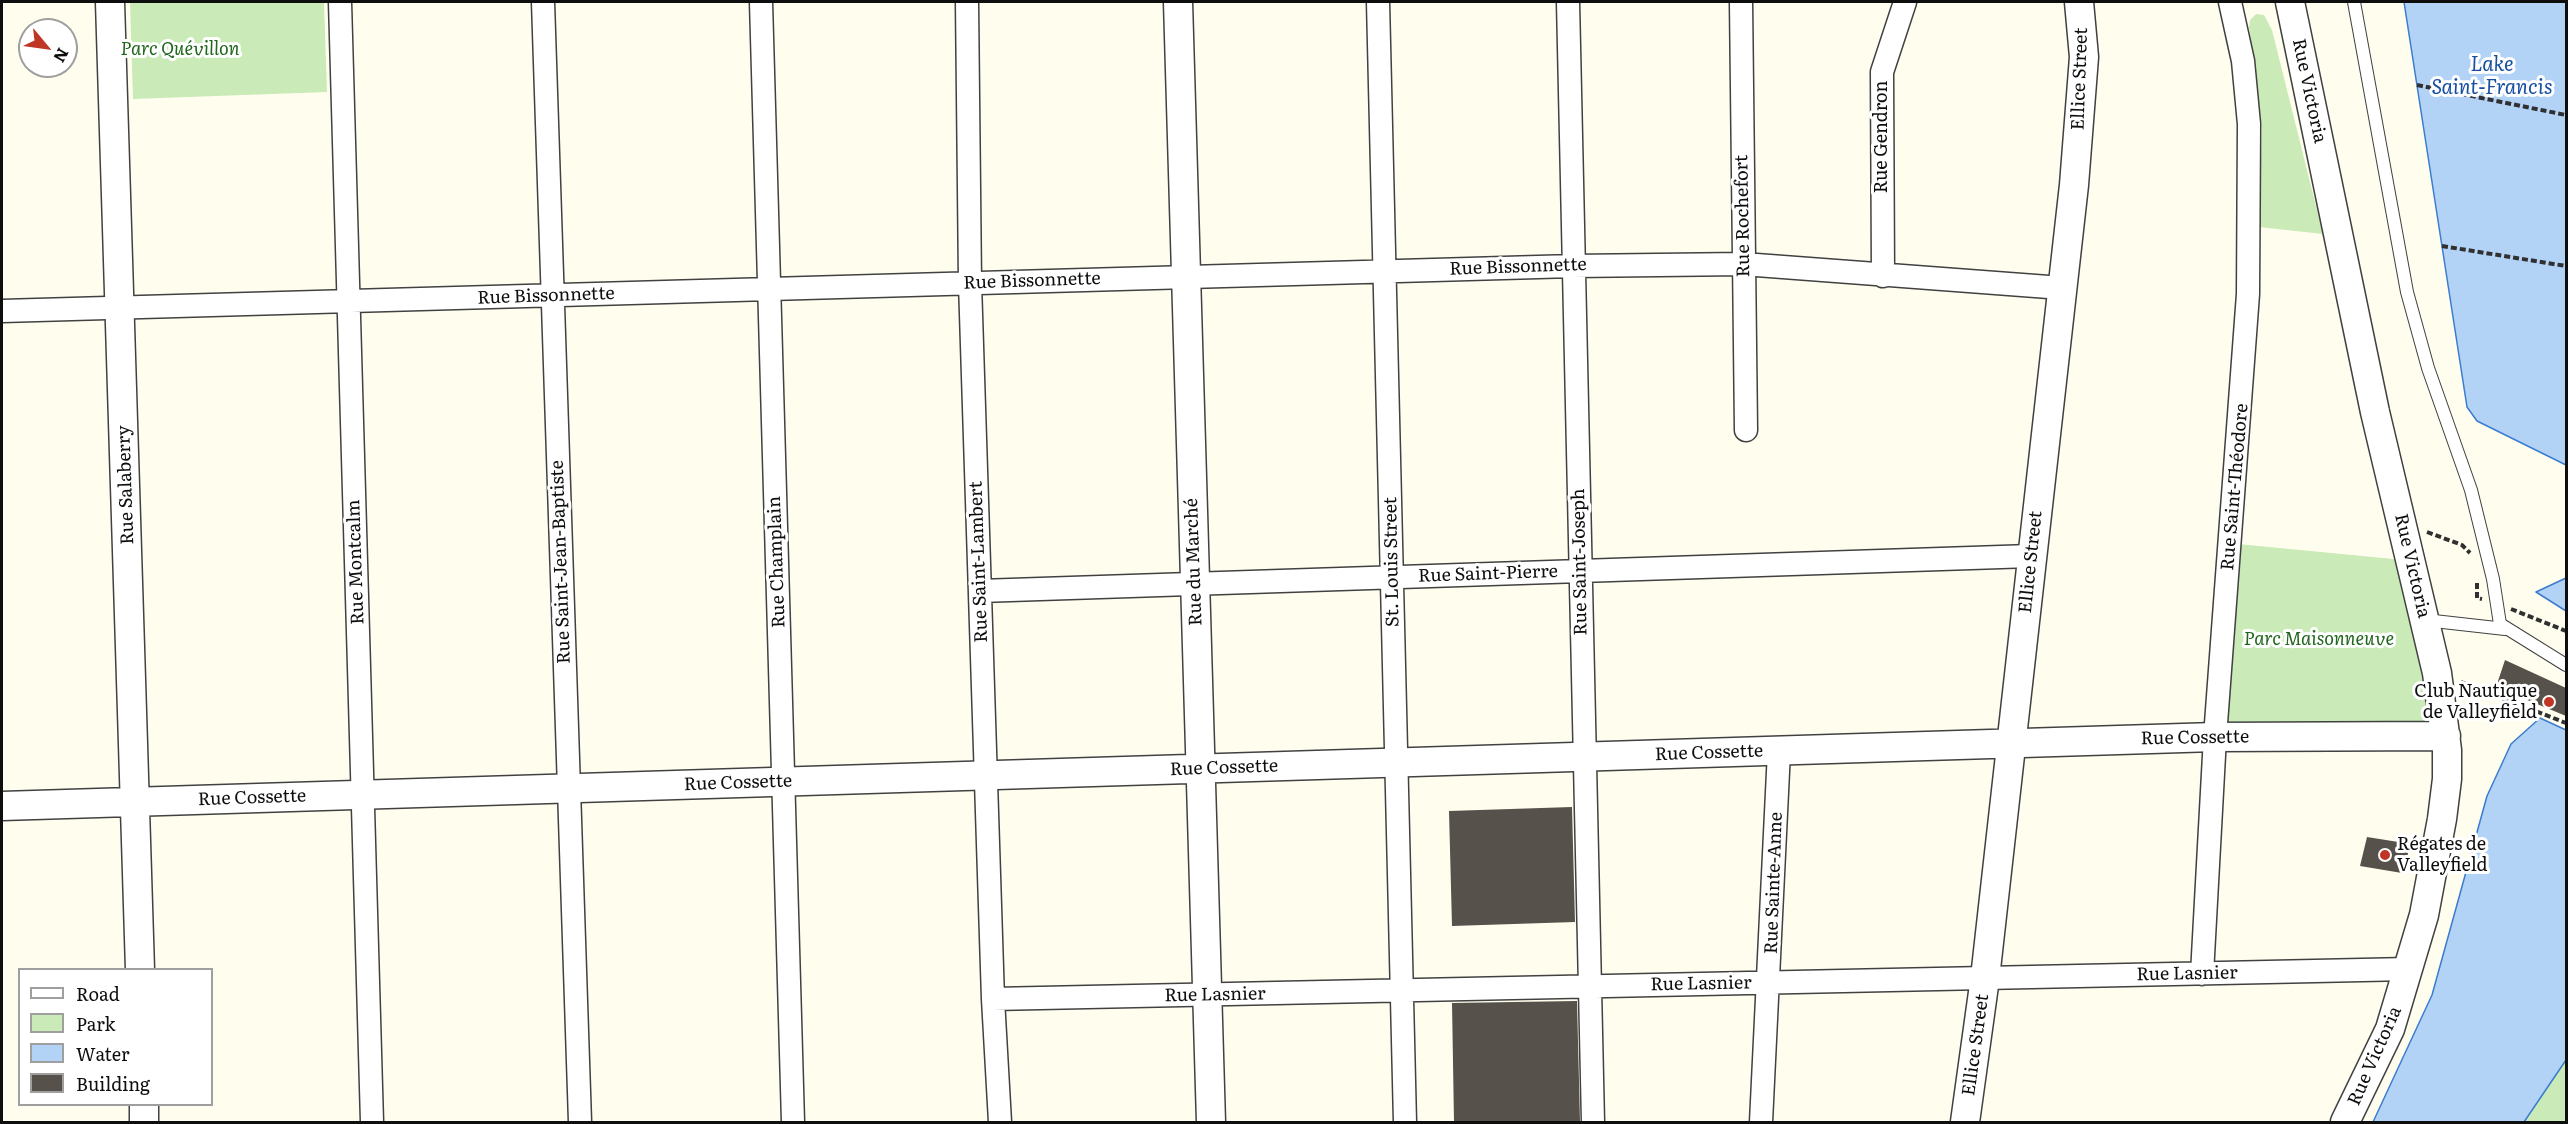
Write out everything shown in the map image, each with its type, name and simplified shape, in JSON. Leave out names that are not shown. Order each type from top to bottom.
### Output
[{"type":"street","name":"Rue Salaberry","points":[[110,2],[140,968]]},
{"type":"street","name":"Rue Montcalm","points":[[340,2],[372,1122]]},
{"type":"street","name":"Rue Saint-Jean-Baptiste","points":[[543,2],[580,1122]]},
{"type":"street","name":"Rue Champlain","points":[[761,2],[793,1122]]},
{"type":"street","name":"Rue Saint-Lambert","points":[[966,2],[970,283],[993,999],[1000,1122]]},
{"type":"street","name":"Rue du Marché","points":[[1178,2],[1211,1122]]},
{"type":"street","name":"St. Louis Street","points":[[1378,2],[1406,1122]]},
{"type":"street","name":"Rue Saint-Joseph","points":[[1568,2],[1593,1122]]},
{"type":"street","name":"Rue Rochefort","points":[[1741,2],[1746,430]]},
{"type":"street","name":"Rue Gendron","points":[[1883,276],[1882,72],[1905,2]]},
{"type":"street","name":"Ellice Street","points":[[1965,1122],[1985,978],[2062,288],[2084,57],[2079,2]]},
{"type":"street","name":"Rue Saint-Théodore","points":[[2202,974],[2215,737],[2248,294],[2249,124],[2243,61],[2230,2]]},
{"type":"street","name":"Rue Victoria","points":[[2290,2],[2375,412],[2437,673],[2446,736],[2447,779],[2424,915],[2390,1029],[2345,1122]]},
{"type":"street","name":"Rue Bissonnette","points":[[2,311],[1385,271],[1743,264],[2062,288]]},
{"type":"street","name":"Rue Saint-Pierre","points":[[980,591],[2031,556]]},
{"type":"street","name":"Rue Cossette","points":[[2,806],[2215,737],[2446,736]]},
{"type":"street","name":"Rue Sainte-Anne","points":[[1761,1122],[1770,983],[1779,751]]},
{"type":"street","name":"Rue Lasnier","points":[[993,999],[2409,969]]},
{"type":"street","points":[[144,1106],[144,1122]]},
{"type":"lane","points":[[2354,2],[2407,292],[2428,368],[2471,490],[2499,605],[2500,624],[2566,665]]},
{"type":"lane","points":[[2425,620],[2505,629]]},
{"type":"path","points":[[2417,85],[2566,115]]},
{"type":"path","points":[[2442,246],[2566,266]]},
{"type":"path","points":[[2425,531],[2435,537],[2462,545],[2472,558]]},
{"type":"path","points":[[2476,575],[2476,598],[2566,631]]},
{"type":"path","points":[[2437,673],[2566,723]]},
{"type":"green space","name":"Parc Quévillon","points":[[130,2],[324,2],[327,92],[133,99]]},
{"type":"green space","points":[[2256,14],[2264,15],[2272,30],[2323,234],[2259,227],[2262,127],[2249,27],[2250,20]]},
{"type":"green space","name":"Parc Maisonneuve","points":[[2238,544],[2404,560],[2433,729],[2224,729]]},
{"type":"green space","points":[[2566,1060],[2566,1122],[2524,1122]]},
{"type":"water","name":"Lake Saint-Francis","points":[[2404,2],[2566,2],[2566,465],[2477,421],[2467,407]]},
{"type":"water","points":[[2566,578],[2566,611],[2536,592]]},
{"type":"water","points":[[2540,718],[2566,730],[2566,1060],[2524,1122],[2373,1122],[2432,995],[2487,796],[2511,744]]},
{"type":"building","name":"Club Nautique de Valleyfield","points":[[2505,660],[2566,688],[2566,716],[2496,687]]},
{"type":"building","points":[[1572,807],[1575,922],[1452,926],[1449,811]]},
{"type":"building","name":"Régates de Valleyfield","points":[[2367,837],[2411,844],[2402,873],[2360,866]]},
{"type":"building","points":[[1577,1001],[1580,1122],[1454,1122],[1452,1003]]},
{"type":"place","name":"Club Nautique de Valleyfield","points":[[2549,702]]},
{"type":"place","name":"Régates de Valleyfield","points":[[2385,855]]}]
